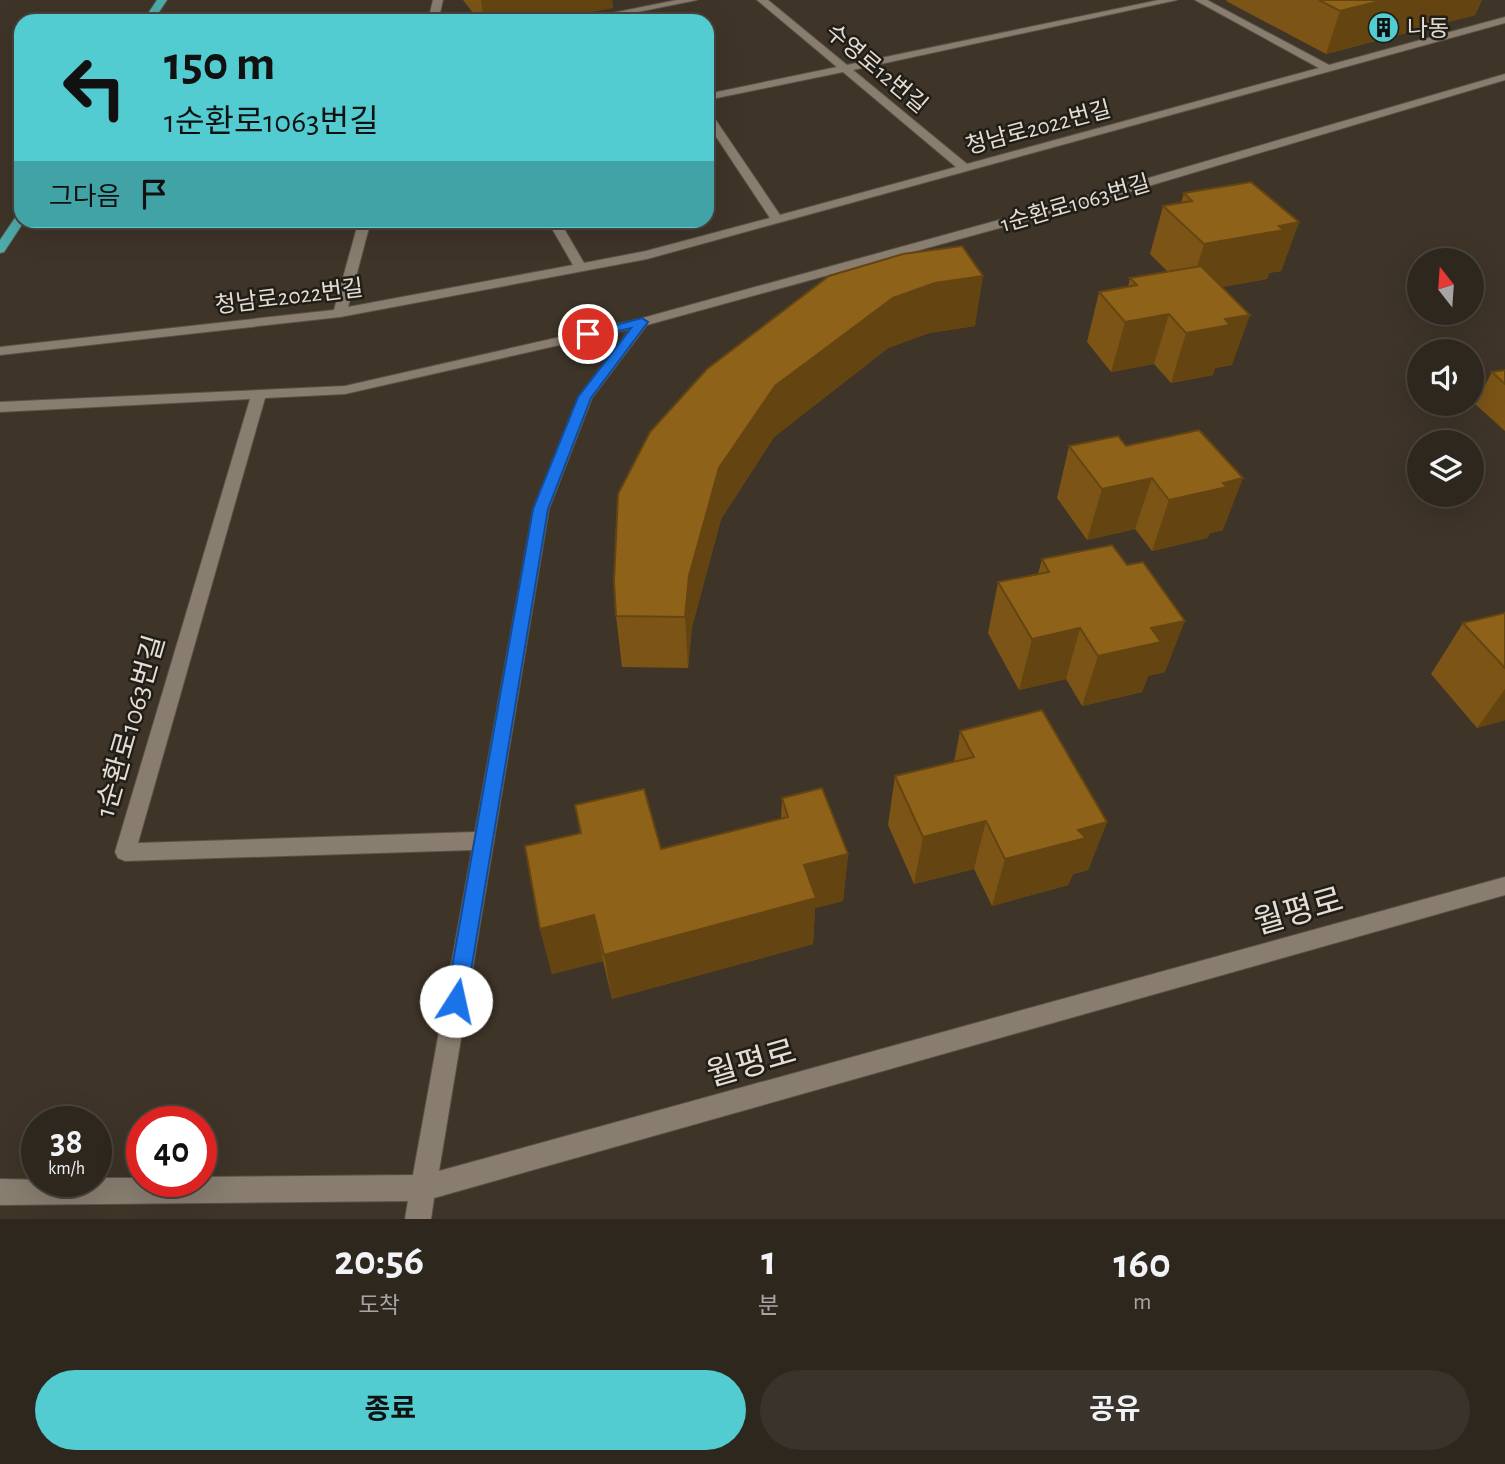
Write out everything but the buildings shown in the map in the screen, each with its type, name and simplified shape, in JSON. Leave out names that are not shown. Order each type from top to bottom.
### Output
[{"type":"main road","points":[[0,249],[14,228]]},
{"type":"street","points":[[615,14],[692,0]]},
{"type":"street","name":"수영로12번길","points":[[762,0],[965,169]]},
{"type":"street","points":[[714,96],[1172,0]]},
{"type":"street","points":[[1200,0],[1327,68]]},
{"type":"street","name":"청남로2022번길","points":[[0,351],[340,313],[647,255],[1505,20]]},
{"type":"street","name":"1순환로1063번길","points":[[0,407],[345,390],[642,322],[1101,196],[1505,77]]},
{"type":"street","points":[[714,125],[777,219]]},
{"type":"street","points":[[340,313],[363,228]]},
{"type":"street","points":[[558,228],[580,267]]},
{"type":"street","points":[[418,1219],[541,509],[585,397],[642,322]]},
{"type":"street","name":"1순환로1063번길","points":[[259,394],[125,852],[483,841]]},
{"type":"street","name":"월평로","points":[[0,1192],[424,1188],[1505,886]]},
{"type":"place","name":"나동","points":[[1384,28]]},
{"type":"route","points":[[456,1001],[541,509],[585,397],[642,322],[588,334]]}]
